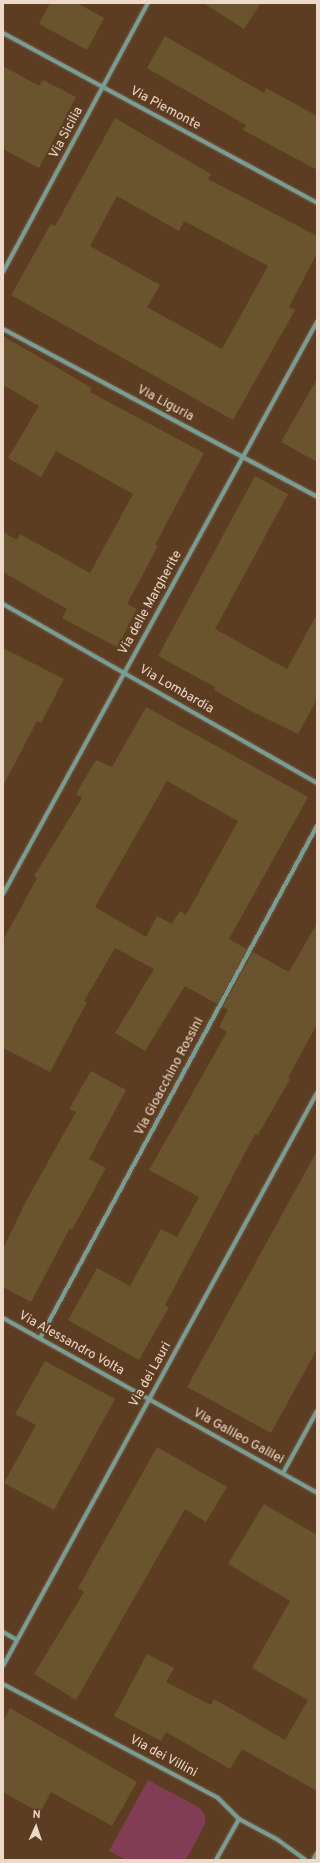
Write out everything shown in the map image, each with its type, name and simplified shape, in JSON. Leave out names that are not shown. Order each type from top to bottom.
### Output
[{"type":"street","name":"Via Sicilia","points":[[3,272],[148,3]]},
{"type":"street","name":"Via Piemonte","points":[[3,33],[317,203]]},
{"type":"street","name":"Via delle Margherite","points":[[3,894],[317,322]]},
{"type":"street","name":"Via Liguria","points":[[3,329],[317,497]]},
{"type":"street","name":"Via Lombardia","points":[[3,604],[125,672],[317,783]]},
{"type":"street","name":"Via Gioacchino Rossini","points":[[40,1338],[317,826]]},
{"type":"street","name":"Via dei Lauri","points":[[3,1666],[317,1093]]},
{"type":"street","name":"Via Alessandro Volta","points":[[3,1318],[150,1398]]},
{"type":"street","name":"Via Galileo Galilei","points":[[150,1398],[283,1473],[317,1494]]},
{"type":"street","points":[[283,1473],[317,1412]]},
{"type":"street","points":[[3,1632],[18,1640]]},
{"type":"street","name":"Via dei Villini","points":[[3,1684],[218,1798],[239,1819],[278,1840],[306,1860]]},
{"type":"street","points":[[216,1860],[239,1819]]},
{"type":"street","points":[[313,1860],[317,1853]]},
{"type":"shaded area","points":[[148,1780],[200,1808],[205,1815],[205,1824],[186,1860],[126,1860],[109,1851]]},
{"type":"building","points":[[50,3],[77,3],[104,18],[87,50],[39,24]]},
{"type":"building","points":[[203,3],[261,3],[244,29]]},
{"type":"building","points":[[165,36],[264,93],[266,88],[317,116],[317,170],[243,130],[246,125],[147,68]]},
{"type":"building","points":[[3,66],[39,86],[43,80],[76,97],[39,168],[3,149]]},
{"type":"building","points":[[115,118],[211,174],[208,179],[317,236],[317,253],[289,307],[295,310],[233,420],[11,295],[51,224],[55,226]],"holes":[[[117,196],[179,231],[184,221],[268,266],[222,349],[147,307],[160,285],[90,246]]]},
{"type":"building","points":[[3,336],[92,388],[90,392],[204,453],[155,545],[158,546],[127,604],[137,609],[117,647],[62,618],[67,609],[3,572],[3,532],[17,540],[20,534],[90,573],[133,494],[56,451],[41,477],[8,458],[39,406],[3,385]]},
{"type":"building","points":[[317,379],[317,462],[281,442]]},
{"type":"building","points":[[255,476],[288,494],[215,629],[287,669],[317,614],[317,699],[298,734],[249,710],[214,690],[215,687],[158,656]]},
{"type":"building","points":[[3,648],[64,679],[41,723],[37,721],[3,786]]},
{"type":"building","points":[[146,707],[308,797],[229,939],[247,949],[217,1004],[185,986],[145,1051],[115,1033],[154,969],[115,948],[84,1001],[87,1002],[50,1072],[3,1048],[3,940],[37,878],[34,876],[82,798],[76,794],[96,760],[112,767]],"holes":[[[167,781],[238,821],[186,915],[180,911],[172,924],[157,916],[146,937],[95,907]]]},
{"type":"building","points":[[317,923],[317,1024],[288,1078],[290,1079],[258,1135],[255,1134],[165,1305],[169,1307],[139,1360],[68,1320],[97,1268],[130,1286],[161,1229],[177,1237],[199,1197],[149,1170],[227,1032],[219,1027],[228,1010],[223,1007],[253,952],[289,972]]},
{"type":"building","points":[[91,1071],[126,1090],[89,1159],[106,1168],[72,1230],[70,1228],[31,1302],[3,1287],[3,1249],[25,1203],[76,1112],[69,1109]]},
{"type":"building","points":[[317,1151],[317,1349],[271,1433],[187,1387]]},
{"type":"building","points":[[45,1361],[115,1399],[54,1510],[4,1483],[36,1425],[15,1414]]},
{"type":"building","points":[[157,1447],[227,1487],[206,1522],[185,1509],[76,1700],[34,1674],[84,1592],[78,1588]]},
{"type":"building","points":[[264,1504],[317,1535],[317,1791],[242,1749],[230,1769],[166,1732],[161,1741],[114,1716],[147,1654],[174,1668],[166,1682],[211,1705],[214,1699],[285,1740],[308,1700],[252,1668],[290,1601],[228,1564]]},
{"type":"building","points":[[10,1708],[137,1782],[112,1826],[51,1792],[40,1813],[3,1792],[3,1721]]}]
